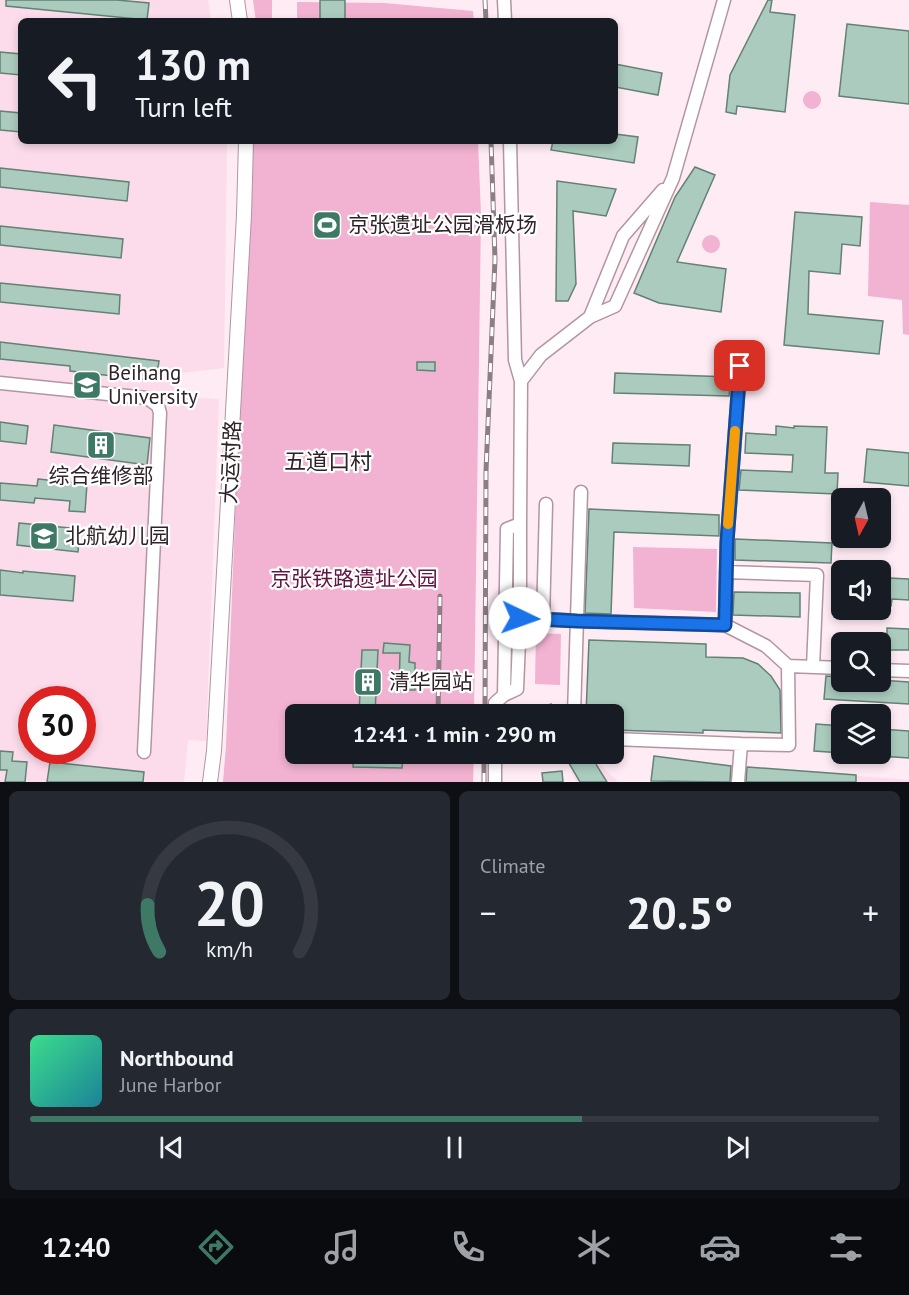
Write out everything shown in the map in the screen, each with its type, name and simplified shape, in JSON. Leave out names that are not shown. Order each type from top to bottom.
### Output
[{"type":"street","points":[[237,0],[240,18]]},
{"type":"street","points":[[504,0],[505,18]]},
{"type":"street","points":[[522,381],[541,355],[590,317],[615,306],[673,178],[724,0]]},
{"type":"street","name":"大运村路","points":[[210,782],[214,751],[234,405],[246,144]]},
{"type":"street","points":[[495,704],[504,695],[517,688],[520,618],[522,381],[515,360],[510,144]]},
{"type":"street","points":[[590,317],[623,236],[673,178]]},
{"type":"street","points":[[725,625],[726,572],[740,366]]},
{"type":"street","points":[[0,383],[147,398],[158,406],[160,412],[144,752]]},
{"type":"street","points":[[574,704],[581,492]]},
{"type":"street","points":[[543,619],[546,504]]},
{"type":"street","points":[[504,695],[507,529],[520,524]]},
{"type":"street","points":[[726,572],[817,575],[813,667]]},
{"type":"street","points":[[506,616],[577,621],[725,625],[766,646],[788,666],[831,668]]},
{"type":"street","points":[[624,739],[789,745],[788,666]]},
{"type":"street","points":[[891,670],[909,671]]},
{"type":"street","points":[[738,782],[741,744]]},
{"type":"street","points":[[495,764],[495,782]]},
{"type":"shaded area","name":"Beihang University","points":[[0,0],[208,0],[211,18],[18,18],[18,144],[227,144],[224,368],[174,374],[174,397],[219,399],[206,741],[188,740],[184,782],[0,782]]},
{"type":"shaded area","points":[[590,764],[600,764],[618,782],[576,782],[571,772]]},
{"type":"shaded area","points":[[742,765],[909,780],[909,782],[739,782]]},
{"type":"green space","points":[[253,0],[272,0],[272,18],[256,18]]},
{"type":"green space","points":[[297,2],[384,3],[473,11],[474,18],[297,18]]},
{"type":"green space","points":[[812,91],[818,94],[821,100],[818,106],[812,109],[806,106],[803,100],[806,94]]},
{"type":"green space","name":"京张铁路遗址公园","points":[[250,144],[478,144],[481,215],[474,704],[285,704],[285,764],[474,764],[473,782],[223,782]]},
{"type":"green space","points":[[870,202],[909,205],[909,335],[903,334],[902,300],[868,296]]},
{"type":"green space","points":[[711,235],[717,238],[720,244],[717,250],[711,253],[705,250],[702,244],[705,238]]},
{"type":"green space","points":[[633,547],[717,549],[716,612],[634,608]]},
{"type":"green space","points":[[536,633],[561,634],[560,685],[535,684]]},
{"type":"building","points":[[6,0],[117,0],[149,3],[147,18],[6,6]]},
{"type":"building","points":[[320,0],[345,0],[345,18],[320,18]]},
{"type":"building","points":[[768,0],[772,0],[770,12],[795,15],[785,112],[737,106],[736,114],[726,112],[730,75]]},
{"type":"building","points":[[847,24],[909,31],[909,104],[839,96]]},
{"type":"building","points":[[0,52],[18,54],[18,75],[0,73]]},
{"type":"building","points":[[618,65],[662,73],[658,95],[618,88]]},
{"type":"building","points":[[0,111],[18,113],[18,132],[0,130]]},
{"type":"building","points":[[618,134],[638,137],[634,163],[551,150],[552,144],[618,144]]},
{"type":"building","points":[[695,167],[715,175],[677,262],[726,269],[721,312],[659,303],[634,293],[675,197]]},
{"type":"building","points":[[0,168],[129,182],[127,201],[0,187]]},
{"type":"building","points":[[557,181],[616,189],[606,216],[573,211],[576,284],[568,301],[556,301]]},
{"type":"building","points":[[795,212],[862,217],[860,246],[842,244],[840,274],[809,271],[808,314],[883,321],[879,354],[784,345]]},
{"type":"building","points":[[0,226],[123,239],[121,258],[0,245]]},
{"type":"building","points":[[0,283],[120,295],[119,314],[0,302]]},
{"type":"building","points":[[0,342],[159,361],[156,381],[70,371],[70,366],[0,359]]},
{"type":"building","points":[[417,362],[435,362],[435,371],[417,370]]},
{"type":"building","points":[[615,373],[731,377],[729,396],[614,393]]},
{"type":"building","points":[[0,422],[28,426],[26,444],[0,441]]},
{"type":"building","name":"综合维修部","points":[[54,425],[150,438],[147,465],[51,452]]},
{"type":"building","points":[[776,426],[827,427],[825,473],[838,473],[837,488],[831,488],[831,494],[739,490],[741,470],[792,472],[793,455],[745,453],[746,433],[776,435]]},
{"type":"building","points":[[613,443],[690,445],[689,466],[612,463]]},
{"type":"building","points":[[867,449],[909,453],[909,486],[864,482]]},
{"type":"building","points":[[38,479],[87,484],[85,512],[69,511],[70,501],[35,498],[34,503],[0,500],[0,483],[37,486]]},
{"type":"building","points":[[589,509],[719,515],[719,536],[614,532],[611,614],[585,613]]},
{"type":"building","points":[[19,523],[80,529],[78,552],[17,545]]},
{"type":"building","points":[[735,539],[831,543],[831,563],[735,560]]},
{"type":"building","points":[[0,570],[75,576],[73,601],[0,595]]},
{"type":"building","points":[[891,578],[909,579],[909,600],[892,599],[891,606]]},
{"type":"building","points":[[734,592],[800,593],[800,617],[733,615]]},
{"type":"building","points":[[887,628],[909,629],[909,650],[891,650],[891,632],[887,632]]},
{"type":"building","points":[[589,640],[706,644],[706,657],[743,658],[758,664],[771,676],[780,690],[781,733],[624,730],[624,704],[586,704]]},
{"type":"building","points":[[384,643],[410,645],[409,662],[415,663],[415,690],[399,690],[400,653],[383,653]]},
{"type":"building","name":"清华园站","points":[[362,650],[378,650],[375,704],[359,704]]},
{"type":"building","points":[[826,676],[831,676],[831,692],[891,692],[891,681],[909,682],[909,704],[824,699]]},
{"type":"building","points":[[816,724],[831,725],[831,752],[814,751]]},
{"type":"building","points":[[891,730],[909,731],[909,758],[891,757]]},
{"type":"building","points":[[0,751],[13,752],[12,761],[27,764],[25,782],[5,782],[7,770],[0,770]]},
{"type":"building","points":[[654,756],[731,766],[730,782],[651,781]]},
{"type":"building","points":[[50,764],[144,772],[143,782],[47,782]]},
{"type":"building","points":[[353,764],[402,764],[402,768],[353,767]]},
{"type":"building","points":[[569,764],[596,764],[607,782],[580,782]]},
{"type":"building","points":[[747,767],[856,775],[856,782],[746,782]]},
{"type":"building","points":[[562,771],[563,782],[543,782],[542,773]]},
{"type":"railway","points":[[485,0],[486,18]]},
{"type":"railway","points":[[485,704],[486,471],[495,259],[491,144]]},
{"type":"railway","points":[[438,704],[440,596]]},
{"type":"railway","points":[[484,764],[484,782]]},
{"type":"slow traffic","points":[[728,524],[735,431]]},
{"type":"place","name":"京张遗址公园滑板场","points":[[327,225]]},
{"type":"place","name":"Beihang University","points":[[87,385]]},
{"type":"place","name":"综合维修部","points":[[101,445]]},
{"type":"place","name":"北航幼儿园","points":[[44,536]]},
{"type":"place","name":"清华园站","points":[[368,682]]},
{"type":"district","name":"五道口村","points":[[328,461]]},
{"type":"route","points":[[520,618],[725,625],[727,542],[740,366]]}]
